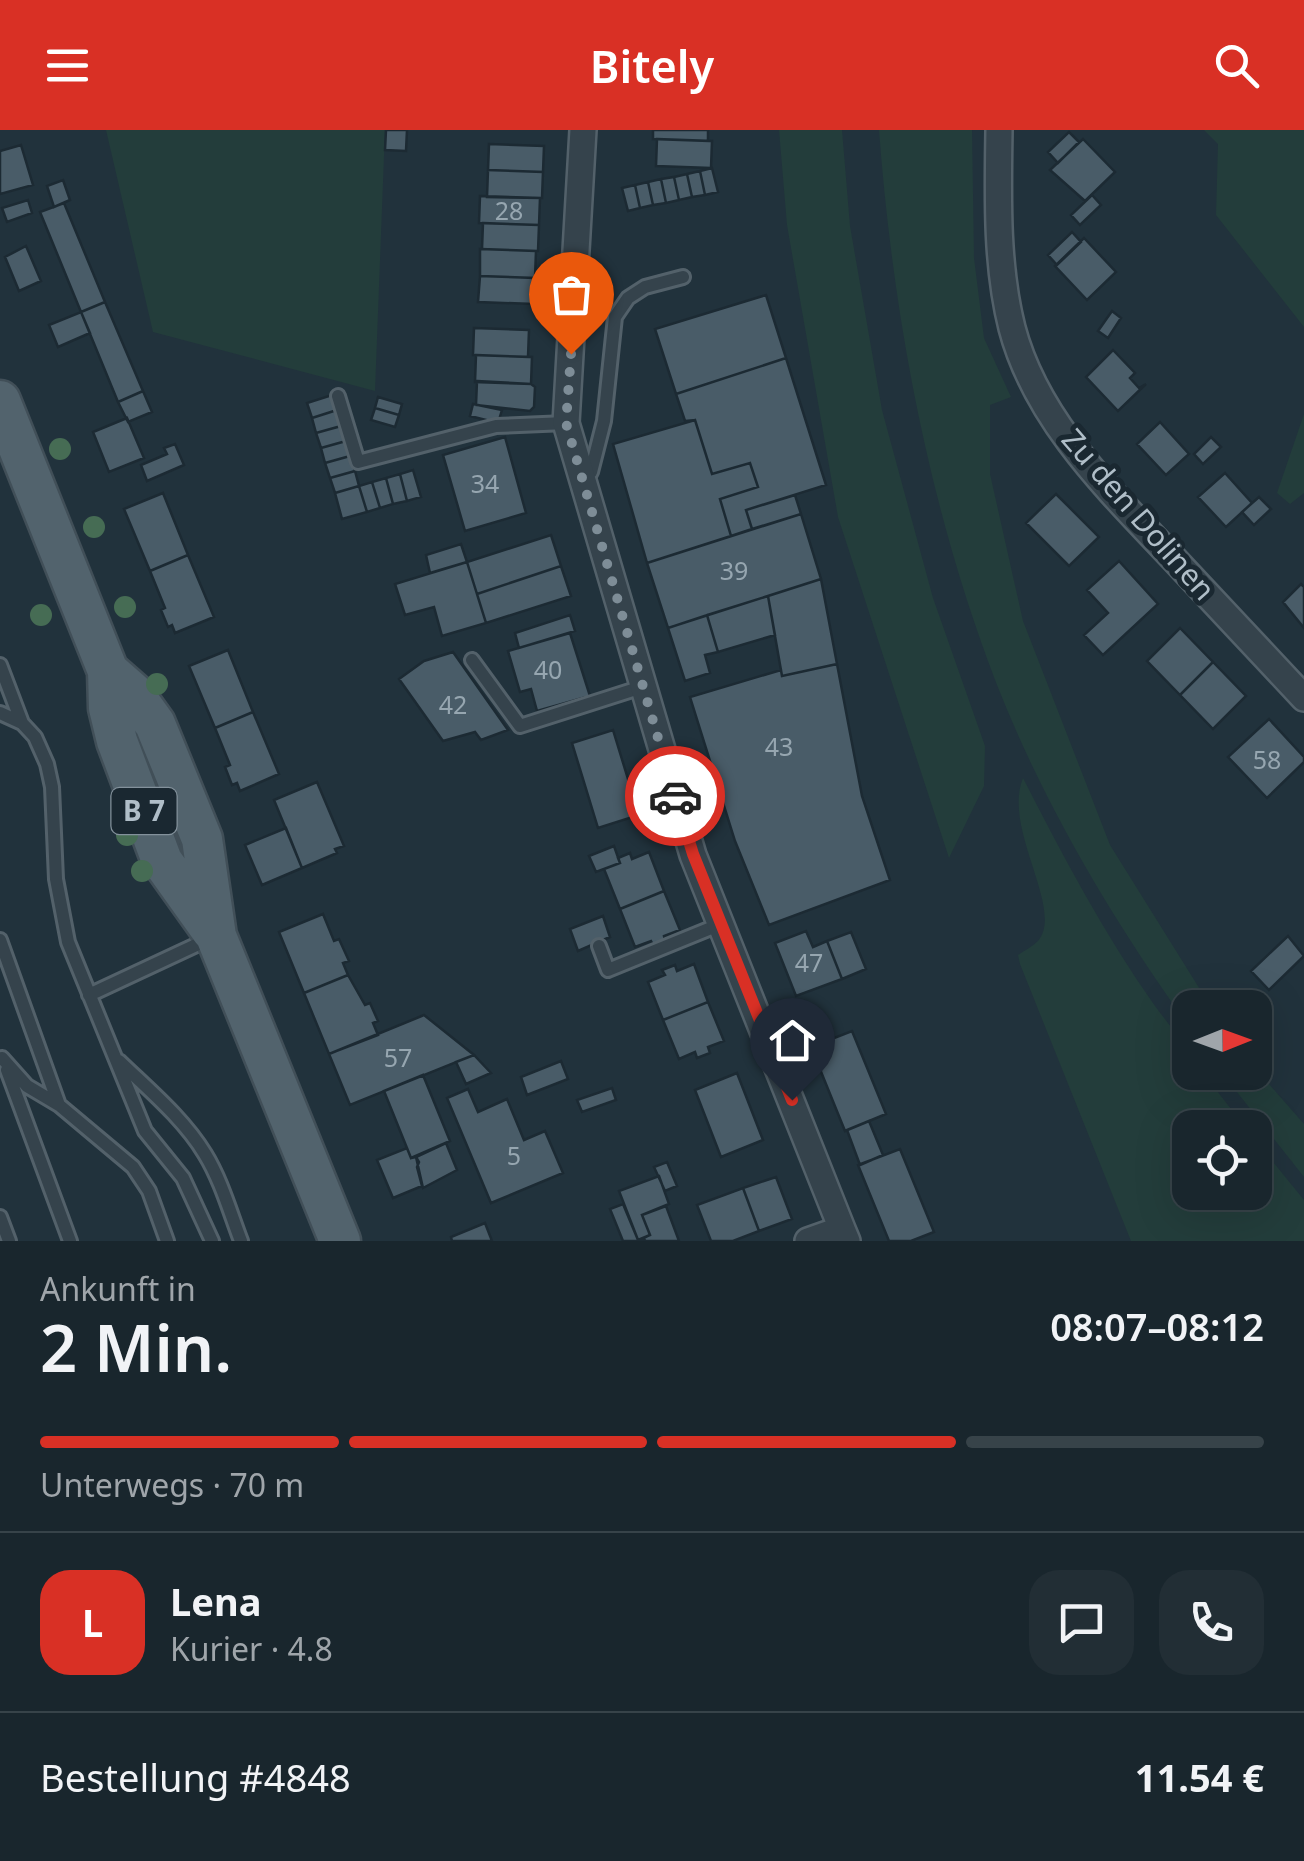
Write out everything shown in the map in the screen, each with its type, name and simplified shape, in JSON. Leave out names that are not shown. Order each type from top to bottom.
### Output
[{"type":"main road","name":"B 7","points":[[0,400],[108,671],[132,692],[154,724],[202,840],[216,936],[340,1241]]},
{"type":"street","points":[[583,130],[566,423],[693,854],[844,1235],[808,1241]]},
{"type":"street","name":"Zu den Dolinen","points":[[999,130],[1002,282],[1028,374],[1060,428],[1102,482],[1304,698]]},
{"type":"lane","points":[[581,477],[590,472],[604,421],[615,317],[628,298],[644,286],[682,277]]},
{"type":"lane","points":[[338,396],[358,462],[496,426],[566,423]]},
{"type":"lane","points":[[472,660],[520,726],[642,687]]},
{"type":"lane","points":[[0,665],[22,723],[35,737],[47,764],[62,920],[89,995],[144,1131],[182,1178],[212,1241]]},
{"type":"lane","points":[[0,714],[22,723]]},
{"type":"lane","points":[[599,946],[608,970],[721,924]]},
{"type":"lane","points":[[89,995],[216,936]]},
{"type":"lane","points":[[0,940],[60,1104]]},
{"type":"lane","points":[[1,1055],[27,1086],[60,1104],[133,1168],[148,1192],[167,1241]]},
{"type":"lane","points":[[1,1055],[70,1241]]},
{"type":"lane","points":[[114,1056],[170,1111],[205,1154],[242,1241]]},
{"type":"lane","points":[[0,1217],[9,1241]]},
{"type":"green space","points":[[106,130],[385,130],[375,391],[153,332]]},
{"type":"green space","points":[[779,130],[842,130],[850,226],[882,410],[933,598],[985,746],[984,786],[949,858],[838,517],[787,225]]},
{"type":"green space","points":[[879,130],[972,130],[974,258],[984,338],[1011,397],[990,405],[990,474],[1023,621],[1110,845],[1200,990],[1172,990],[1172,1001],[1108,905],[1059,819],[1016,730],[973,618],[933,481],[918,412],[885,200]]},
{"type":"green space","points":[[1204,130],[1304,130],[1304,327],[1216,215],[1218,144]]},
{"type":"green space","points":[[1304,414],[1304,493],[1290,504],[1277,493]]},
{"type":"green space","points":[[1023,778],[1101,923],[1172,1028],[1172,1090],[1216,1090],[1232,1110],[1172,1110],[1172,1210],[1272,1210],[1272,1161],[1304,1200],[1304,1241],[1131,1241],[1020,964],[1018,955],[1038,941],[1044,927],[1044,909],[1020,820]]},
{"type":"green space","points":[[1272,1087],[1304,1124],[1304,1177],[1272,1136],[1272,1110],[1251,1110],[1235,1090]]},
{"type":"building","points":[[386,130],[407,130],[406,151],[385,150]]},
{"type":"building","points":[[653,130],[708,130],[708,141],[653,139]]},
{"type":"building","points":[[1069,132],[1079,142],[1058,163],[1048,152]]},
{"type":"building","points":[[657,139],[712,141],[711,168],[656,166]]},
{"type":"building","points":[[1083,139],[1115,172],[1085,201],[1050,170]]},
{"type":"building","points":[[489,144],[544,146],[543,172],[488,170]]},
{"type":"building","points":[[21,145],[33,185],[0,194],[0,151]]},
{"type":"building","points":[[712,168],[718,192],[705,195],[700,171]]},
{"type":"building","points":[[488,170],[543,172],[542,198],[487,197]]},
{"type":"building","points":[[700,171],[705,195],[692,197],[687,174]]},
{"type":"building","points":[[687,174],[692,197],[679,200],[674,177]]},
{"type":"building","points":[[674,177],[679,200],[666,203],[661,179]]},
{"type":"building","points":[[661,179],[666,203],[653,205],[648,182]]},
{"type":"building","points":[[63,180],[70,200],[54,207],[47,186]]},
{"type":"building","points":[[648,182],[653,205],[640,208],[635,185]]},
{"type":"building","points":[[635,185],[640,208],[628,211],[622,188]]},
{"type":"building","points":[[1092,195],[1101,205],[1080,225],[1071,215]]},
{"type":"building","points":[[480,196],[540,198],[539,225],[479,223]]},
{"type":"building","points":[[28,200],[32,213],[7,222],[2,208]]},
{"type":"building","points":[[64,203],[105,302],[81,312],[40,212]]},
{"type":"building","points":[[483,223],[539,225],[538,251],[482,249]]},
{"type":"building","points":[[1072,232],[1081,242],[1057,265],[1048,255]]},
{"type":"building","points":[[1084,238],[1116,272],[1087,300],[1055,266]]},
{"type":"building","points":[[26,246],[41,281],[19,291],[5,257]]},
{"type":"building","points":[[480,249],[536,251],[535,278],[480,276]]},
{"type":"building","points":[[480,276],[535,278],[534,304],[478,302]]},
{"type":"building","points":[[766,295],[786,358],[676,394],[655,329]]},
{"type":"building","points":[[105,302],[143,391],[118,402],[81,312]]},
{"type":"building","points":[[1112,311],[1121,318],[1108,338],[1098,331]]},
{"type":"building","points":[[81,312],[90,333],[58,347],[49,325]]},
{"type":"building","points":[[474,328],[529,330],[528,357],[473,355]]},
{"type":"building","points":[[1113,350],[1135,373],[1130,378],[1139,388],[1146,384],[1118,411],[1086,377]]},
{"type":"building","points":[[476,355],[532,357],[531,384],[475,382]]},
{"type":"building","points":[[786,358],[826,485],[746,510],[752,529],[731,536],[720,499],[758,487],[750,463],[712,474],[695,420],[685,421],[676,394]]},
{"type":"building","points":[[477,381],[531,384],[535,387],[534,407],[530,411],[476,405]]},
{"type":"building","points":[[143,391],[152,412],[128,422],[118,402]]},
{"type":"building","points":[[332,395],[337,410],[312,418],[307,403]]},
{"type":"building","points":[[378,397],[402,404],[399,415],[375,408]]},
{"type":"building","points":[[473,404],[502,410],[498,423],[470,416]]},
{"type":"building","points":[[375,408],[399,415],[395,427],[371,420]]},
{"type":"building","points":[[337,410],[341,426],[316,433],[312,418]]},
{"type":"building","points":[[127,418],[144,458],[109,472],[93,432]]},
{"type":"building","points":[[695,420],[712,474],[750,463],[758,487],[720,499],[731,536],[647,563],[613,444]]},
{"type":"building","points":[[1160,422],[1189,454],[1166,475],[1137,444]]},
{"type":"building","points":[[341,426],[346,441],[321,448],[316,433]]},
{"type":"building","points":[[505,437],[526,513],[465,531],[443,455]]},
{"type":"building","points":[[1211,437],[1221,447],[1203,464],[1194,454]]},
{"type":"building","points":[[346,441],[350,456],[325,463],[321,448]]},
{"type":"building","points":[[175,444],[184,465],[147,481],[141,465],[167,454],[164,448]]},
{"type":"building","points":[[350,456],[355,471],[330,478],[325,463]]},
{"type":"building","points":[[413,470],[421,497],[407,501],[400,474]]},
{"type":"building","points":[[355,471],[359,486],[335,493],[330,478]]},
{"type":"building","points":[[1225,473],[1252,503],[1226,527],[1198,497]]},
{"type":"building","points":[[400,474],[407,501],[393,504],[386,478]]},
{"type":"building","points":[[386,478],[393,504],[380,508],[372,482]]},
{"type":"building","points":[[372,482],[380,508],[367,512],[359,486]]},
{"type":"building","points":[[359,486],[367,512],[342,519],[335,493]]},
{"type":"building","points":[[163,493],[188,555],[150,571],[124,509]]},
{"type":"building","points":[[1056,494],[1099,537],[1069,566],[1026,523]]},
{"type":"building","points":[[795,495],[801,514],[752,529],[746,510]]},
{"type":"building","points":[[1259,497],[1271,509],[1254,525],[1242,512]]},
{"type":"building","points":[[801,514],[821,579],[668,628],[647,563]]},
{"type":"building","points":[[551,535],[561,566],[477,594],[467,562]]},
{"type":"building","points":[[461,544],[467,562],[430,573],[426,555]]},
{"type":"building","points":[[188,555],[214,617],[175,633],[161,610],[165,608],[150,571]]},
{"type":"building","points":[[1119,561],[1158,604],[1103,655],[1084,635],[1108,613],[1087,590]]},
{"type":"building","points":[[467,562],[486,623],[442,636],[434,607],[405,615],[395,584]]},
{"type":"building","points":[[561,566],[571,596],[486,623],[477,594]]},
{"type":"building","points":[[821,579],[837,664],[782,676],[768,596]]},
{"type":"building","points":[[1301,584],[1304,587],[1304,628],[1283,602]]},
{"type":"building","points":[[768,596],[775,635],[718,652],[707,615]]},
{"type":"building","points":[[570,615],[575,631],[519,648],[515,633]]},
{"type":"building","points":[[707,615],[718,652],[705,655],[710,673],[685,681],[668,628]]},
{"type":"building","points":[[1180,628],[1213,662],[1180,695],[1147,661]]},
{"type":"building","points":[[570,633],[590,696],[537,711],[531,689],[520,692],[508,651]]},
{"type":"building","points":[[228,650],[253,712],[215,728],[189,666]]},
{"type":"building","points":[[453,652],[508,730],[481,740],[475,732],[443,741],[399,679],[424,661]]},
{"type":"building","points":[[1213,662],[1246,696],[1213,729],[1180,695]]},
{"type":"building","points":[[837,664],[862,796],[890,880],[769,925],[735,841],[690,697],[781,670],[782,676]]},
{"type":"building","points":[[253,712],[279,774],[240,791],[237,783],[232,785],[225,767],[230,765],[215,728]]},
{"type":"building","points":[[1269,719],[1304,757],[1304,762],[1267,798],[1228,757]]},
{"type":"building","points":[[613,730],[639,815],[598,828],[572,743]]},
{"type":"building","points":[[317,782],[344,846],[302,868],[274,800]]},
{"type":"building","points":[[286,828],[302,868],[262,885],[245,845]]},
{"type":"building","points":[[614,846],[620,863],[596,872],[589,856]]},
{"type":"building","points":[[649,852],[664,891],[620,909],[604,869],[620,863],[618,858],[630,853],[632,859]]},
{"type":"building","points":[[664,891],[680,930],[664,936],[665,941],[635,947],[620,909]]},
{"type":"building","points":[[323,914],[334,941],[339,939],[349,961],[343,963],[348,975],[304,993],[279,932]]},
{"type":"building","points":[[603,916],[610,937],[578,951],[570,929]]},
{"type":"building","points":[[806,931],[813,947],[827,941],[842,979],[796,996],[775,943]]},
{"type":"building","points":[[851,932],[866,969],[842,979],[827,941]]},
{"type":"building","points":[[1288,936],[1304,956],[1269,990],[1251,971]]},
{"type":"building","points":[[694,964],[708,1002],[663,1020],[648,982],[665,975],[662,970],[675,965],[677,971]]},
{"type":"building","points":[[348,975],[365,1005],[370,1003],[378,1021],[373,1023],[378,1035],[329,1054],[304,993]]},
{"type":"building","points":[[708,1002],[724,1041],[708,1047],[710,1053],[697,1058],[695,1052],[679,1059],[663,1020]]},
{"type":"building","points":[[424,1015],[474,1055],[350,1105],[329,1054]]},
{"type":"building","points":[[852,1031],[886,1114],[845,1131],[811,1047]]},
{"type":"building","points":[[474,1055],[491,1073],[466,1084],[456,1062]]},
{"type":"building","points":[[561,1061],[568,1079],[527,1095],[521,1077]]},
{"type":"building","points":[[737,1073],[763,1140],[721,1157],[695,1090]]},
{"type":"building","points":[[423,1075],[450,1141],[411,1158],[384,1091]]},
{"type":"building","points":[[612,1088],[616,1100],[582,1112],[577,1100]]},
{"type":"building","points":[[468,1089],[478,1112],[507,1099],[524,1140],[545,1131],[563,1173],[491,1203],[447,1098]]},
{"type":"building","points":[[869,1121],[883,1155],[860,1165],[847,1130]]},
{"type":"building","points":[[446,1143],[457,1170],[423,1188],[416,1157]]},
{"type":"building","points":[[407,1148],[411,1158],[416,1157],[419,1162],[422,1186],[393,1198],[377,1160]]},
{"type":"building","points":[[900,1149],[934,1232],[911,1241],[889,1241],[858,1165]]},
{"type":"building","points":[[667,1162],[677,1186],[665,1191],[654,1167]]},
{"type":"building","points":[[659,1176],[669,1204],[642,1215],[650,1235],[638,1240],[619,1191]]},
{"type":"building","points":[[776,1177],[792,1219],[759,1231],[743,1188]]},
{"type":"building","points":[[743,1188],[759,1231],[733,1241],[711,1241],[697,1205]]},
{"type":"building","points":[[623,1204],[638,1240],[645,1241],[623,1241],[610,1209]]},
{"type":"building","points":[[666,1206],[679,1241],[645,1241],[650,1235],[642,1215]]},
{"type":"building","points":[[485,1223],[492,1241],[452,1241],[451,1237]]},
{"type":"way so far","points":[[571,354],[566,423],[675,796]]},
{"type":"route","points":[[675,796],[693,854],[792,1100]]}]
